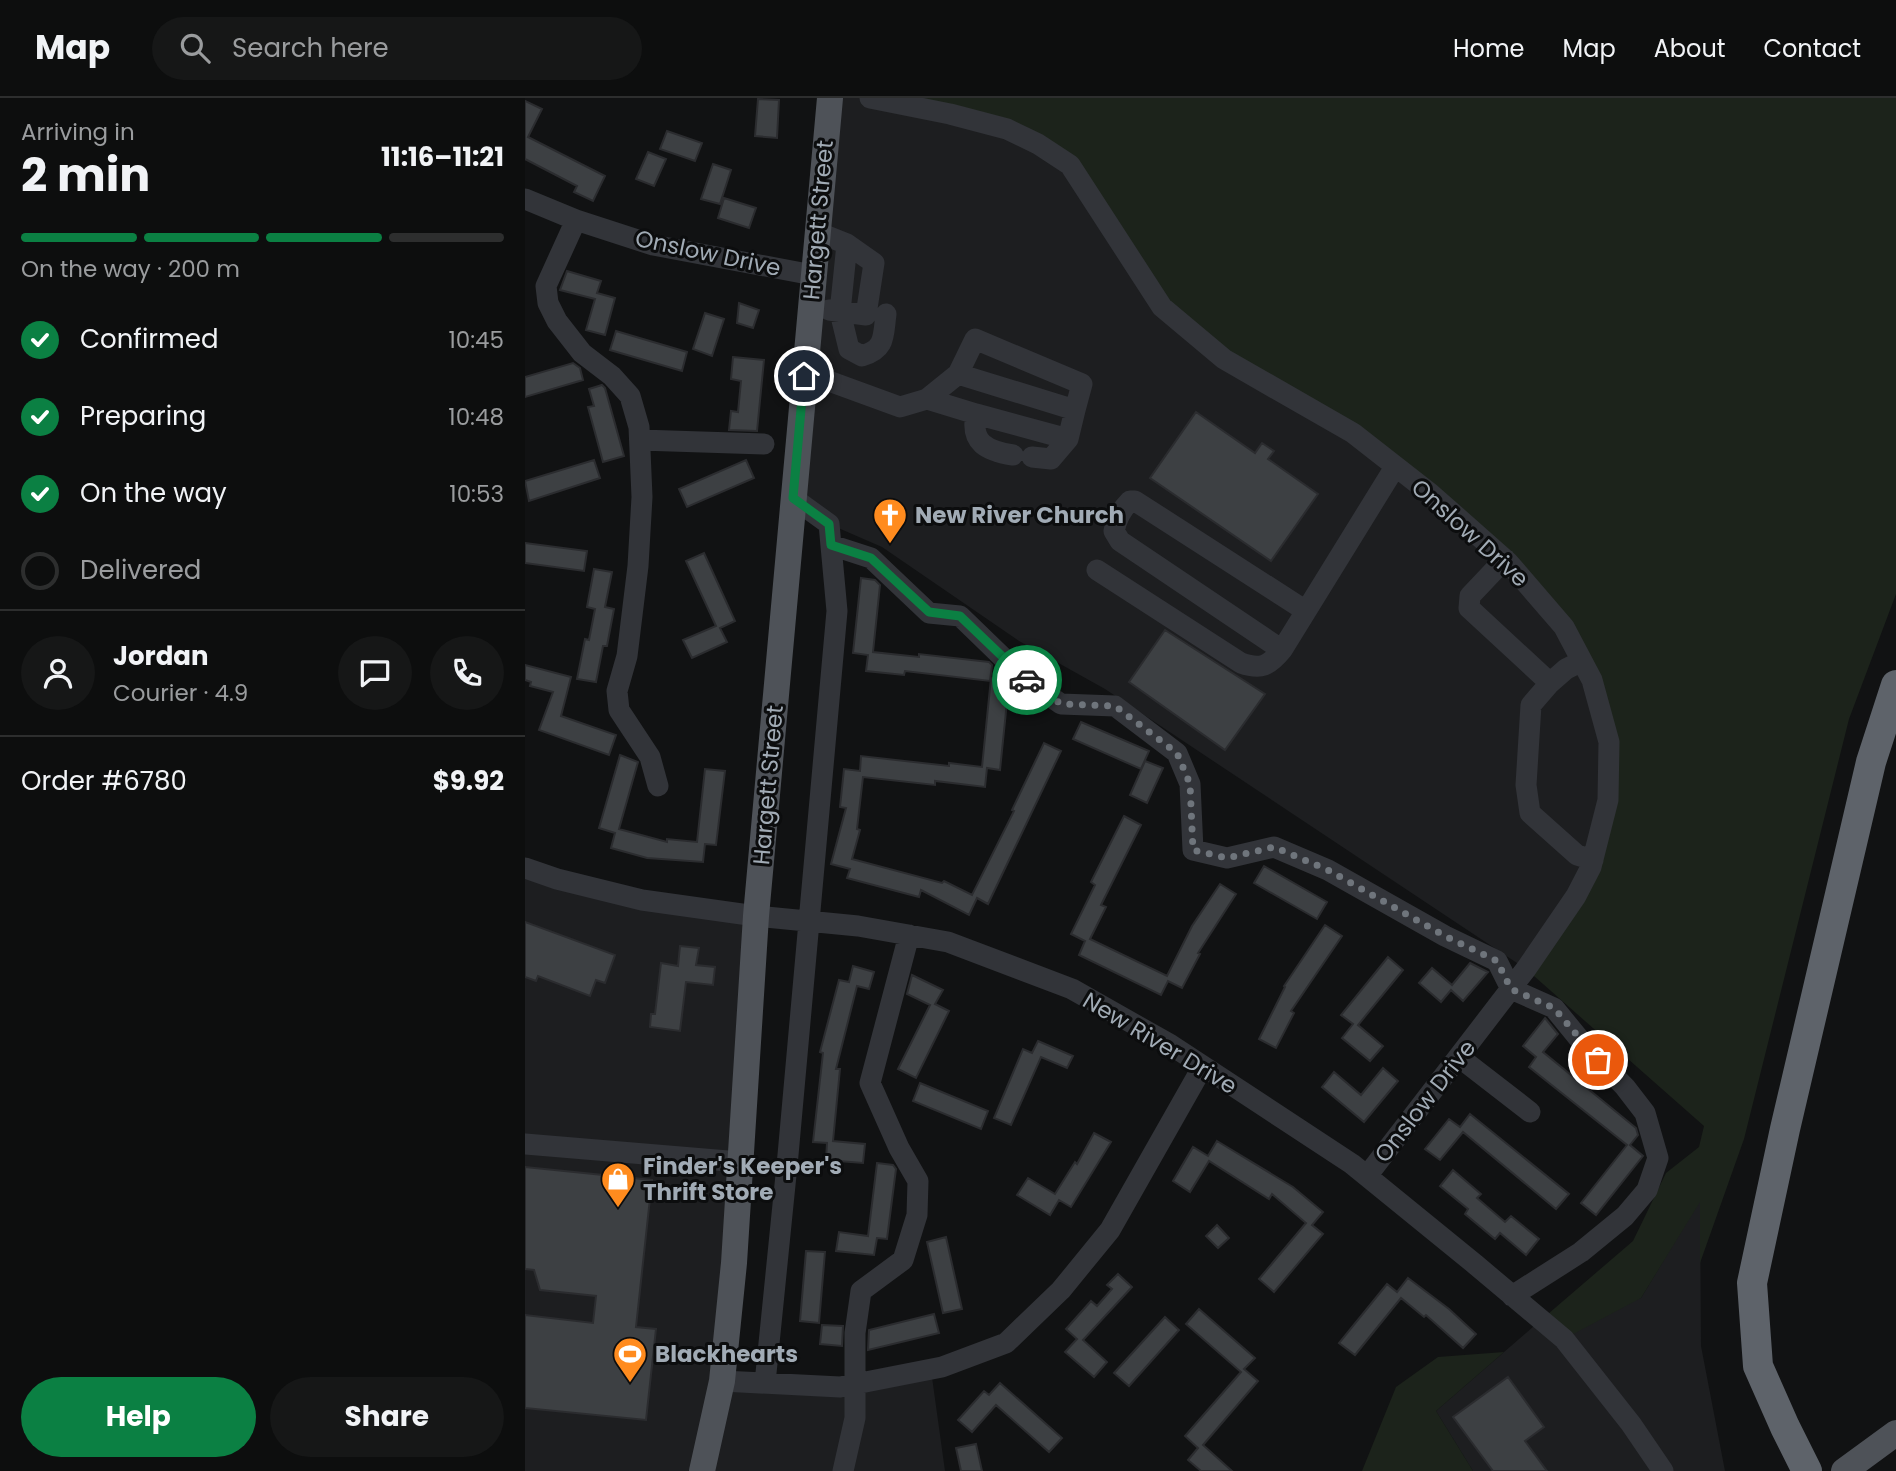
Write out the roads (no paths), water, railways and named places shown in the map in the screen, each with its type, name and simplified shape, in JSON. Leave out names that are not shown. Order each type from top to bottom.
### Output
[{"type":"highway","points":[[1807,1471],[1758,1366],[1752,1283],[1785,1129],[1871,762],[1896,685]]},
{"type":"main road","name":"Hargett Street","points":[[702,1471],[722,1381],[734,1263],[756,916],[830,98]]},
{"type":"main road","points":[[1844,1471],[1896,1433]]},
{"type":"street","name":"Onslow Drive","points":[[870,98],[1007,129],[1070,164],[1162,307],[1224,359],[1353,433],[1505,559],[1564,627],[1592,680],[1609,742],[1608,800],[1593,860],[1576,896],[1511,989],[1367,1176]]},
{"type":"street","name":"Onslow Drive","points":[[525,199],[576,220],[653,245],[813,275]]},
{"type":"street","points":[[576,220],[546,286],[548,303],[557,321],[582,354],[612,376],[630,396],[639,427],[642,497],[638,566],[627,656],[617,691],[619,710],[650,757],[658,786]]},
{"type":"street","points":[[810,307],[866,315],[874,263],[847,244],[817,233]]},
{"type":"street","points":[[840,312],[849,349],[862,356],[873,353],[882,343],[885,314]]},
{"type":"street","points":[[804,376],[826,380],[900,407],[927,399],[958,374],[975,339],[1082,384],[1068,439],[1051,459],[995,452],[977,439],[973,430],[976,414]]},
{"type":"street","points":[[958,374],[1075,410]]},
{"type":"street","points":[[927,399],[1068,439]]},
{"type":"street","points":[[640,440],[764,444]]},
{"type":"street","points":[[1097,570],[1241,663],[1256,668],[1265,666],[1282,650],[1395,467]]},
{"type":"street","points":[[765,1383],[837,611],[829,524],[793,498]]},
{"type":"street","points":[[1282,650],[1120,541],[1114,531],[1123,508],[1130,501],[1135,501],[1305,611]]},
{"type":"street","points":[[831,545],[871,558],[929,612],[960,616],[1024,678],[1061,704],[1115,706],[1177,753],[1190,784],[1193,850],[1227,858],[1274,847],[1328,870],[1445,936],[1497,961],[1511,989],[1554,1008],[1645,1113],[1658,1158],[1647,1190],[1625,1216],[1581,1252],[1513,1296]]},
{"type":"street","points":[[1505,559],[1469,596],[1469,608],[1550,684]]},
{"type":"street","points":[[1582,660],[1566,669],[1531,705],[1526,785],[1530,813],[1577,855],[1593,860]]},
{"type":"street","name":"New River Drive","points":[[525,868],[557,879],[642,900],[756,916],[859,926],[948,942],[1072,989],[1171,1045],[1367,1176],[1564,1339],[1631,1424],[1663,1471]]},
{"type":"street","points":[[843,1471],[855,1418],[855,1333],[860,1292],[903,1260],[917,1215],[918,1181],[899,1149],[870,1083],[909,935]]},
{"type":"street","points":[[1459,1057],[1530,1112]]},
{"type":"street","points":[[722,1381],[841,1387],[942,1367],[1006,1343],[1061,1290],[1110,1230],[1203,1066]]},
{"type":"street","points":[[525,1144],[740,1162]]},
{"type":"place","name":"New River Church","points":[[890,545]]},
{"type":"place","name":"Finder's Keeper's Thrift Store","points":[[618,1209]]},
{"type":"place","name":"Blackhearts","points":[[630,1384]]}]
